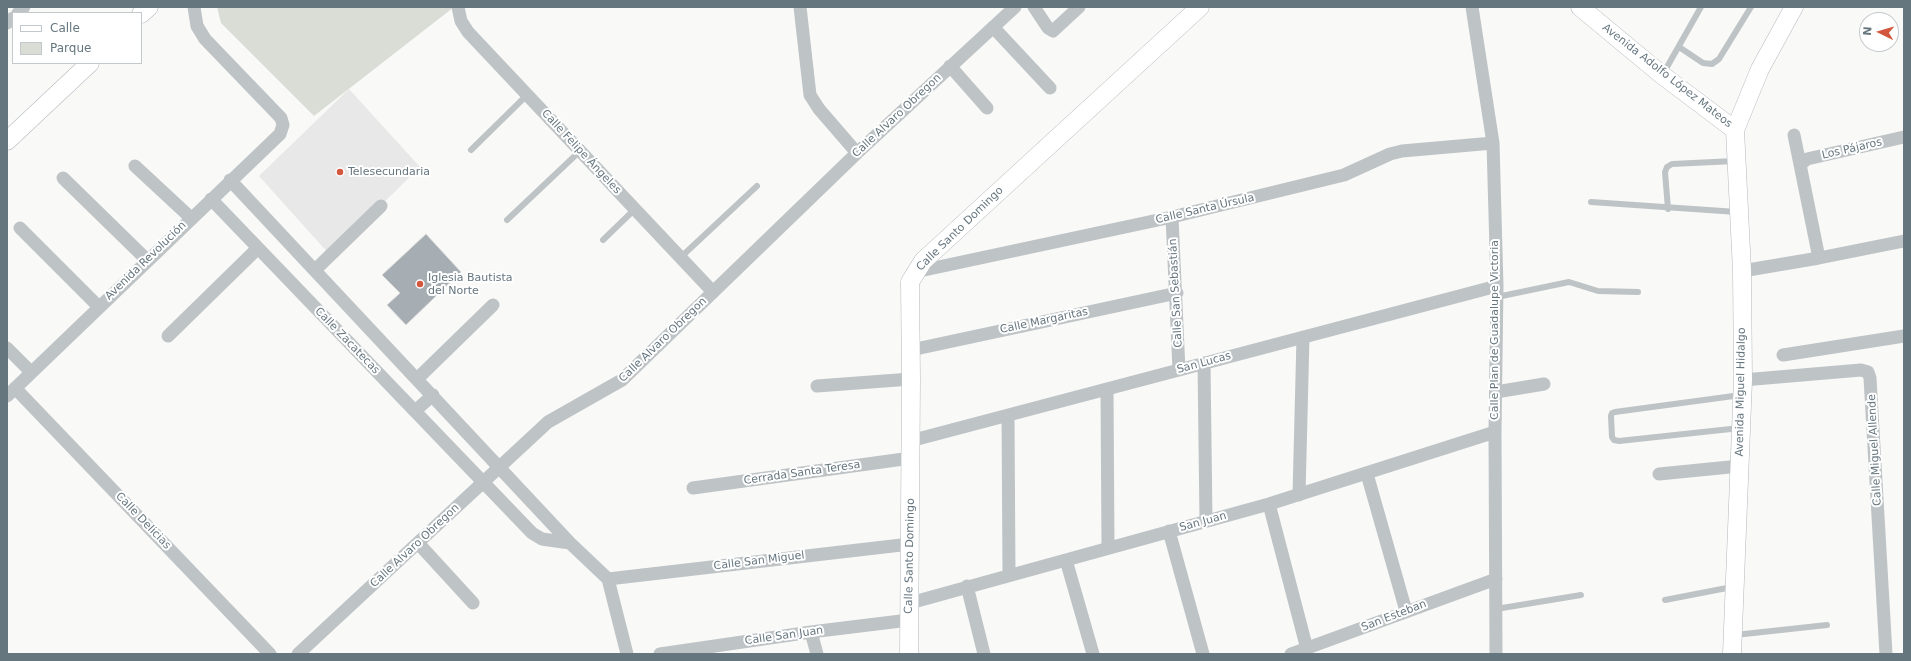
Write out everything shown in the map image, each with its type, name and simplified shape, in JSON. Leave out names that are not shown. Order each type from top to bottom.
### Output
[{"type":"main road","name":"Calle Santo Domingo","points":[[909,654],[911,449],[910,282],[915,272],[929,256],[1200,7]]},
{"type":"main road","name":"Avenida Adolfo López Mateos","points":[[1580,7],[1662,75],[1735,130]]},
{"type":"main road","points":[[1735,130],[1760,69],[1792,8]]},
{"type":"main road","points":[[7,141],[89,64]]},
{"type":"main road","name":"Avenida Miguel Hidalgo","points":[[1732,654],[1743,388],[1742,271],[1735,130]]},
{"type":"street","name":"Avenida Revolución","points":[[11,392],[190,218],[280,134],[283,125],[281,118],[205,39],[197,26],[194,7]]},
{"type":"street","name":"Calle Felipe Ángeles","points":[[458,7],[461,21],[468,32],[713,292]]},
{"type":"street","points":[[800,7],[810,95],[819,109],[857,153]]},
{"type":"street","name":"Calle Alvaro Obregon","points":[[298,654],[548,422],[622,380],[857,153],[1015,7]]},
{"type":"street","points":[[1034,7],[1048,28],[1053,30],[1079,7]]},
{"type":"street","name":"Calle Plan de Guadalupe Victoria","points":[[1472,7],[1493,142],[1497,292],[1495,432],[1496,654]]},
{"type":"street","points":[[992,27],[1050,88]]},
{"type":"street","points":[[950,66],[987,108]]},
{"type":"street","points":[[1794,135],[1819,258]]},
{"type":"street","name":"Los Pájaros","points":[[1801,164],[1807,159],[1904,137]]},
{"type":"street","name":"Calle Santa Úrsula","points":[[915,272],[1172,217],[1344,175],[1390,154],[1402,151],[1493,142]]},
{"type":"street","points":[[135,166],[190,218]]},
{"type":"street","points":[[63,178],[147,260]]},
{"type":"street","points":[[230,180],[570,543],[608,579],[627,654]]},
{"type":"street","name":"Calle Zacatecas","points":[[211,198],[532,533],[542,539],[570,543]]},
{"type":"street","points":[[315,270],[381,206]]},
{"type":"street","name":"Calle San Sebastián","points":[[1172,217],[1177,293],[1179,370]]},
{"type":"street","points":[[20,228],[99,307]]},
{"type":"street","points":[[1742,271],[1819,258],[1904,241]]},
{"type":"street","points":[[168,336],[258,248]]},
{"type":"street","name":"San Lucas","points":[[911,449],[1008,415],[1303,337],[1497,292]]},
{"type":"street","name":"Calle Margaritas","points":[[911,350],[1177,293]]},
{"type":"street","points":[[417,379],[493,305]]},
{"type":"street","points":[[1783,355],[1904,336]]},
{"type":"street","points":[[1299,495],[1303,337]]},
{"type":"street","points":[[7,348],[31,372]]},
{"type":"street","points":[[1204,363],[1206,521]]},
{"type":"street","name":"Calle Miguel Allende","points":[[1743,388],[1861,370],[1868,372],[1870,378],[1886,654]]},
{"type":"street","points":[[817,386],[911,378]]},
{"type":"street","points":[[1496,392],[1544,384]]},
{"type":"street","points":[[1107,389],[1108,548]]},
{"type":"street","name":"Calle Delicias","points":[[11,392],[270,654]]},
{"type":"street","points":[[415,411],[433,395]]},
{"type":"street","points":[[1008,415],[1008,575]]},
{"type":"street","name":"San Juan","points":[[910,611],[966,586],[1269,504],[1495,432]]},
{"type":"street","name":"Cerrada Santa Teresa","points":[[693,488],[911,449]]},
{"type":"street","points":[[1659,474],[1740,466]]},
{"type":"street","points":[[1367,474],[1406,611]]},
{"type":"street","points":[[1269,504],[1307,649]]},
{"type":"street","points":[[1169,531],[1203,654]]},
{"type":"street","points":[[418,543],[473,603]]},
{"type":"street","name":"Calle San Miguel","points":[[608,579],[910,544]]},
{"type":"street","points":[[1066,560],[1093,654]]},
{"type":"street","name":"San Esteban","points":[[1291,654],[1307,649],[1328,648],[1406,611],[1496,579]]},
{"type":"street","points":[[966,586],[984,654]]},
{"type":"street","name":"Calle San Juan","points":[[660,654],[722,650],[910,611]]},
{"type":"street","points":[[811,632],[817,654]]},
{"type":"lane","points":[[1662,75],[1701,7]]},
{"type":"lane","points":[[1678,48],[1703,63],[1712,64],[1719,59],[1751,7]]},
{"type":"lane","points":[[471,150],[527,95]]},
{"type":"lane","points":[[507,220],[580,151]]},
{"type":"lane","points":[[1668,208],[1665,172],[1667,167],[1672,164],[1736,161]]},
{"type":"lane","points":[[680,257],[757,186]]},
{"type":"lane","points":[[1591,202],[1739,212]]},
{"type":"lane","points":[[603,240],[635,209]]},
{"type":"lane","points":[[1497,292],[1569,282],[1598,291],[1638,292]]},
{"type":"lane","points":[[1742,428],[1619,441],[1614,440],[1612,437],[1611,416],[1612,413],[1615,412],[1743,388]]},
{"type":"lane","points":[[1665,600],[1735,586]]},
{"type":"lane","points":[[1496,610],[1581,595]]},
{"type":"lane","points":[[1733,635],[1827,625]]},
{"type":"shaded area","name":"Telesecundaria","points":[[349,89],[420,167],[330,255],[259,176]]},
{"type":"green space","points":[[217,7],[454,7],[314,116],[221,23]]},
{"type":"building","name":"Iglesia Bautista del Norte","points":[[426,234],[461,272],[406,325],[387,305],[400,293],[382,275]]},
{"type":"place","name":"Telesecundaria","points":[[340,172]]},
{"type":"place","name":"Iglesia Bautista del Norte","points":[[420,284]]}]
